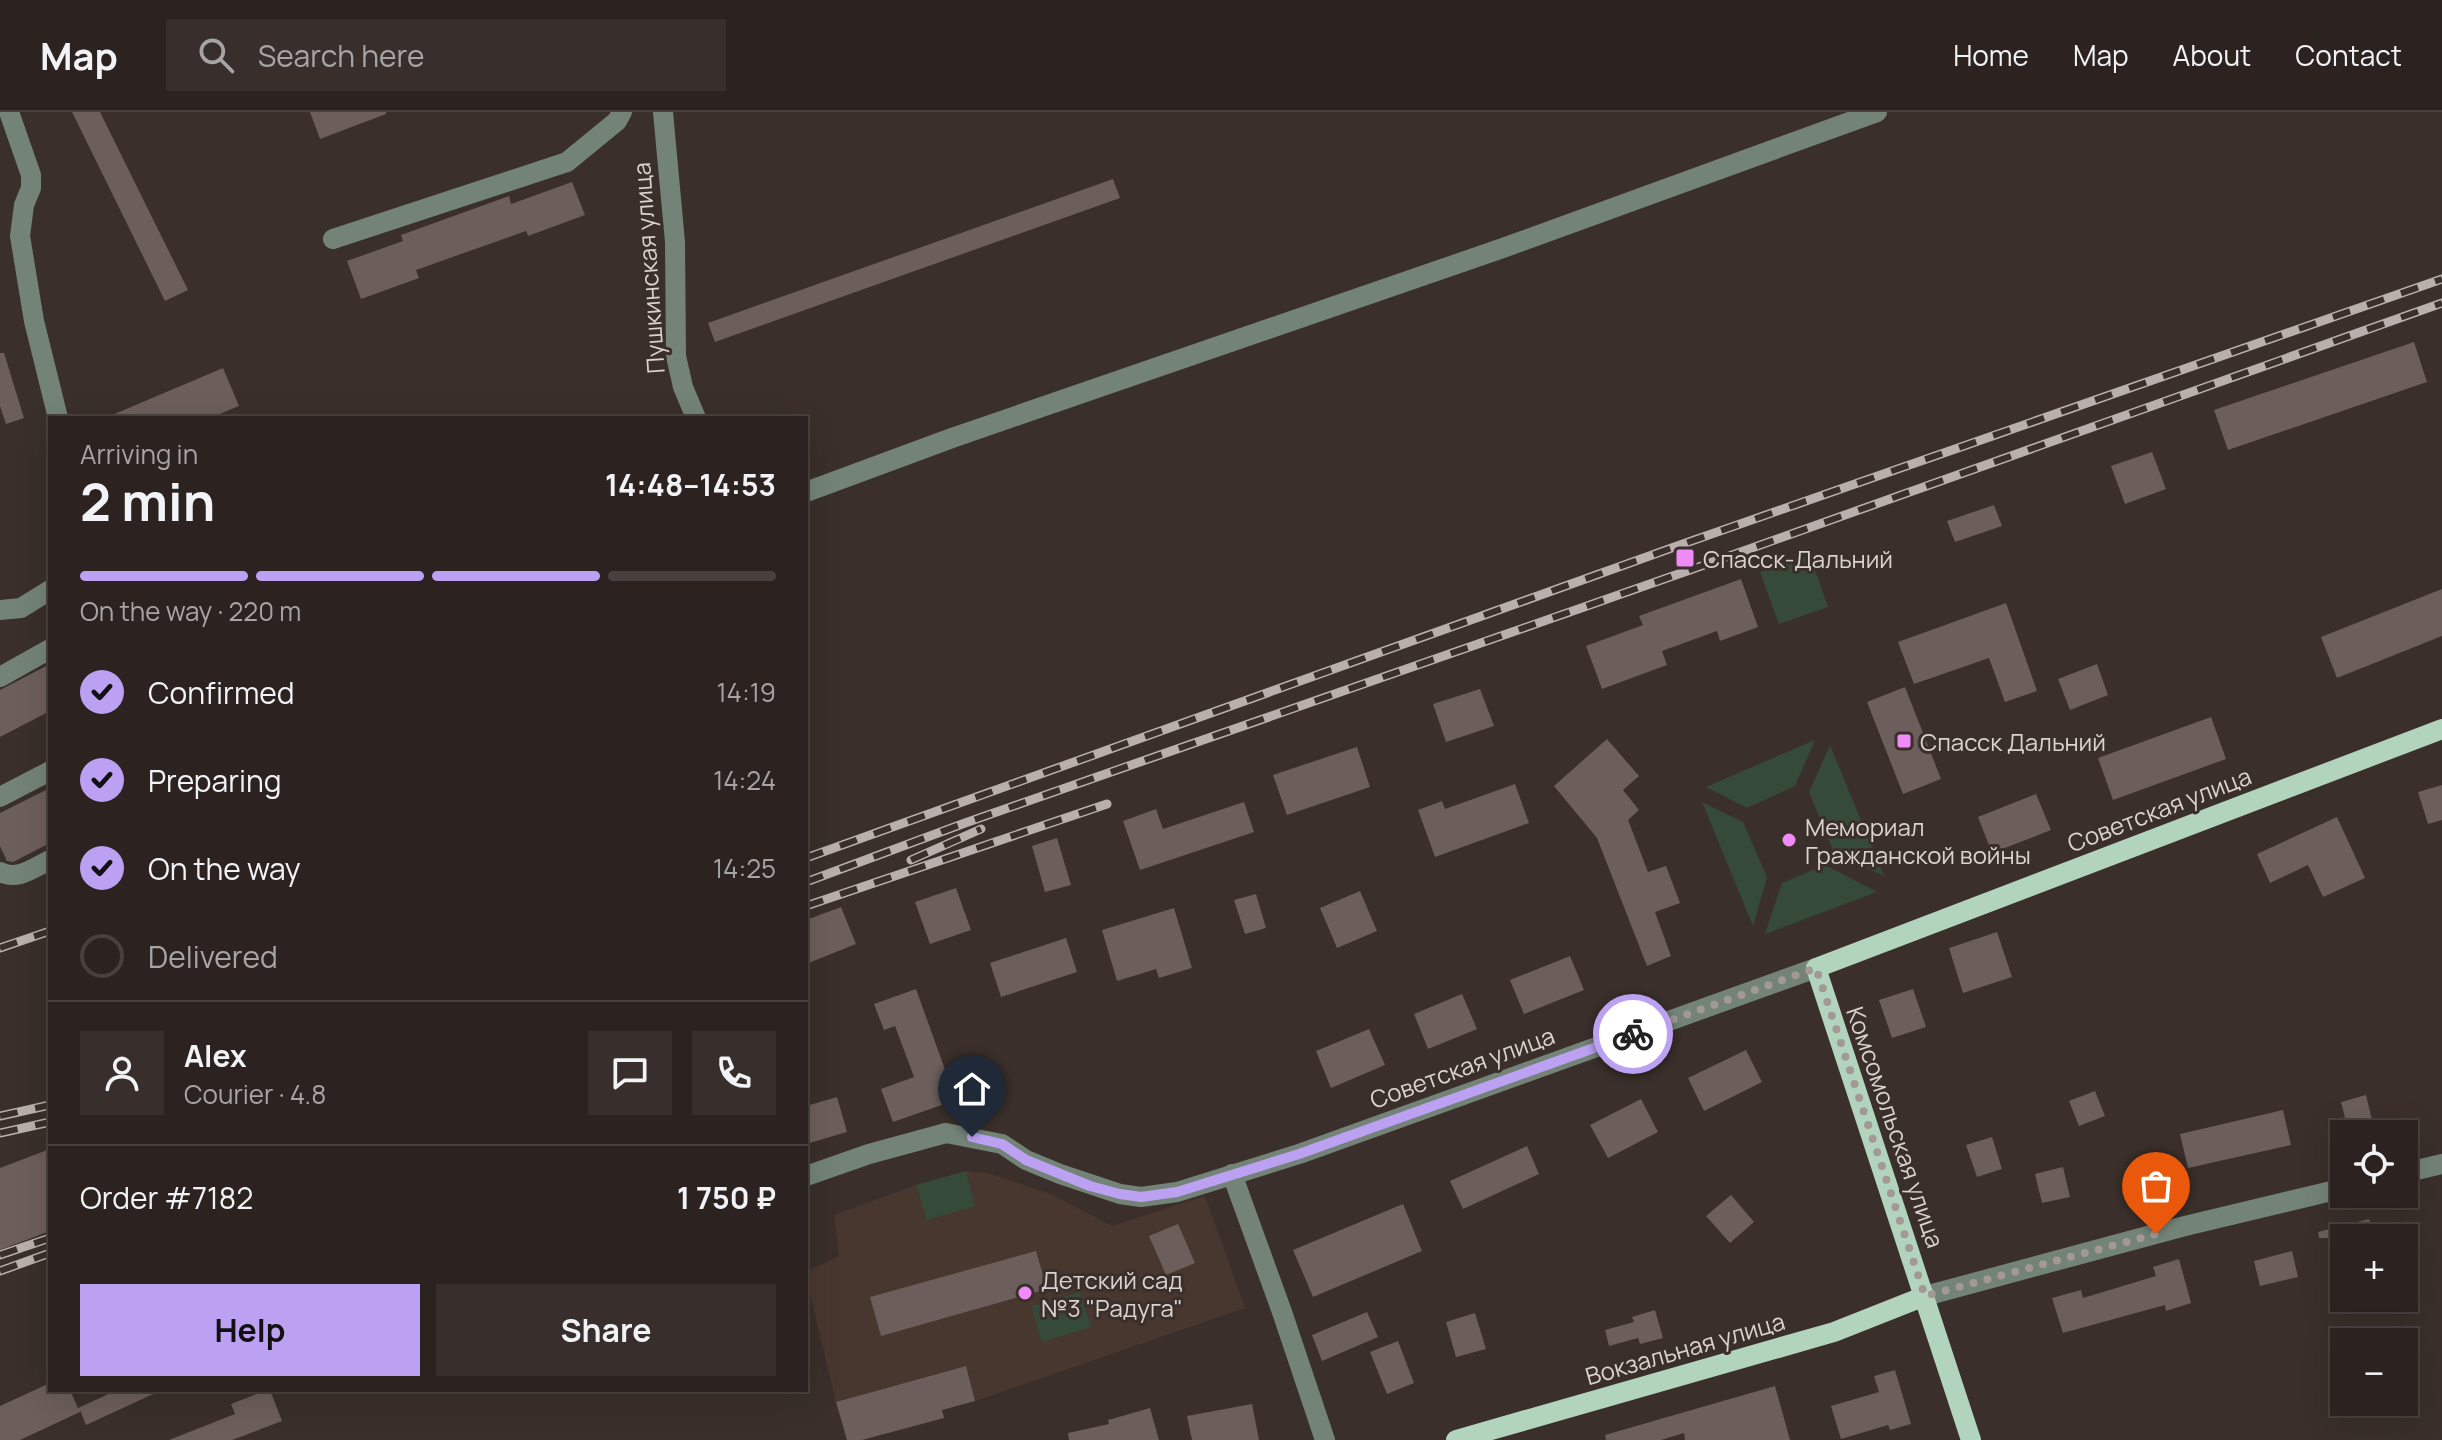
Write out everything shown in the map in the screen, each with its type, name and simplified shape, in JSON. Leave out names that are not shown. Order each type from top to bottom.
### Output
[{"type":"main road","name":"Советская улица","points":[[1816,968],[2442,729]]},
{"type":"main road","name":"Комсомольская улица","points":[[1816,968],[1971,1440]]},
{"type":"main road","name":"Вокзальная улица","points":[[1456,1440],[1834,1332],[1925,1296]]},
{"type":"street","points":[[9,112],[31,175],[20,236],[34,321],[58,416]]},
{"type":"street","points":[[333,239],[567,162],[617,121],[622,112]]},
{"type":"street","name":"Пушкинская улица","points":[[663,112],[675,242],[676,356],[683,387],[695,416]]},
{"type":"street","points":[[808,491],[952,438],[1500,249],[1877,112]]},
{"type":"street","points":[[0,610],[21,608],[48,591]]},
{"type":"street","points":[[0,677],[48,650]]},
{"type":"street","points":[[0,797],[48,772]]},
{"type":"street","points":[[0,872],[18,877],[48,861]]},
{"type":"street","name":"Советская улица","points":[[808,1175],[869,1154],[946,1133],[1002,1144],[1026,1160],[1090,1186],[1141,1197],[1177,1192],[1299,1154],[1816,968]]},
{"type":"street","points":[[2418,1170],[2442,1164]]},
{"type":"street","points":[[1232,1174],[1325,1440]]},
{"type":"street","points":[[1925,1296],[2185,1226],[2330,1191]]},
{"type":"shaded area","name":"Детский сад №3 \"Радуга\"","points":[[966,1171],[988,1173],[1051,1194],[1112,1226],[1205,1196],[1245,1308],[975,1401],[965,1366],[836,1402],[808,1286],[808,1271],[839,1256],[834,1215],[916,1185]]},
{"type":"green space","points":[[1810,555],[1828,607],[1779,624],[1760,572]]},
{"type":"green space","points":[[1815,740],[1795,786],[1747,808],[1706,787]]},
{"type":"green space","points":[[1830,745],[1884,876],[1834,853],[1809,792]]},
{"type":"green space","points":[[1702,802],[1743,822],[1767,877],[1753,926]]},
{"type":"green space","points":[[1825,865],[1877,892],[1765,934],[1782,883]]},
{"type":"green space","points":[[966,1171],[975,1206],[927,1220],[916,1185]]},
{"type":"green space","points":[[1080,1292],[1091,1327],[1042,1342],[1031,1306]]},
{"type":"building","points":[[72,112],[100,112],[188,290],[165,301]]},
{"type":"building","points":[[310,112],[386,112],[386,114],[320,139]]},
{"type":"building","points":[[1113,179],[1120,198],[715,342],[708,323]]},
{"type":"building","points":[[572,182],[585,215],[528,236],[526,231],[416,270],[419,278],[361,299],[347,261],[403,241],[401,235],[509,196],[511,204]]},
{"type":"building","points":[[2414,342],[2427,382],[2228,450],[2214,410]]},
{"type":"building","points":[[0,353],[4,353],[24,418],[6,424],[0,406]]},
{"type":"building","points":[[223,368],[239,406],[215,416],[110,416]]},
{"type":"building","points":[[2152,452],[2166,489],[2125,504],[2111,466]]},
{"type":"building","points":[[1994,505],[2002,526],[1955,542],[1947,521]]},
{"type":"building","name":"Спасск-Дальний","points":[[1741,579],[1758,627],[1720,641],[1717,631],[1662,651],[1667,665],[1602,689],[1586,646],[1643,625],[1639,616]]},
{"type":"building","points":[[2442,589],[2442,636],[2337,678],[2321,637]]},
{"type":"building","points":[[2006,603],[2037,691],[2005,702],[1989,658],[1914,684],[1898,642]]},
{"type":"building","points":[[2097,664],[2108,695],[2070,710],[2058,679]]},
{"type":"building","points":[[48,665],[48,712],[0,737],[0,690]]},
{"type":"building","name":"Спасск Дальний","points":[[1905,687],[1941,779],[1903,794],[1867,702]]},
{"type":"building","points":[[1480,689],[1494,726],[1446,742],[1433,704]]},
{"type":"building","points":[[2211,717],[2226,759],[2113,800],[2098,758]]},
{"type":"building","points":[[1607,739],[1639,776],[1623,790],[1639,810],[1628,820],[1648,872],[1666,866],[1680,903],[1655,912],[1671,956],[1647,966],[1597,838],[1554,786]]},
{"type":"building","points":[[1357,747],[1370,787],[1287,815],[1273,775]]},
{"type":"building","points":[[1515,784],[1529,823],[1435,857],[1418,810],[1442,801],[1445,809]]},
{"type":"building","points":[[2442,785],[2442,820],[2428,824],[2418,792]]},
{"type":"building","points":[[48,789],[48,844],[13,862],[7,861],[0,846],[0,813]]},
{"type":"building","points":[[2036,794],[2051,830],[1992,853],[1978,817]]},
{"type":"building","points":[[1244,802],[1254,832],[1140,870],[1123,821],[1156,809],[1163,829]]},
{"type":"building","points":[[2337,817],[2365,878],[2323,897],[2308,865],[2270,883],[2257,854]]},
{"type":"building","points":[[1057,838],[1071,885],[1045,892],[1032,846]]},
{"type":"building","points":[[956,888],[971,930],[930,944],[915,902]]},
{"type":"building","points":[[1360,891],[1377,931],[1337,948],[1320,908]]},
{"type":"building","points":[[1256,894],[1266,928],[1245,934],[1234,900]]},
{"type":"building","points":[[841,907],[856,944],[808,963],[808,919]]},
{"type":"building","points":[[1174,908],[1192,968],[1159,978],[1156,969],[1117,981],[1102,930]]},
{"type":"building","points":[[1997,932],[2012,977],[1963,993],[1949,948]]},
{"type":"building","points":[[1066,938],[1077,972],[1001,997],[990,963]]},
{"type":"building","points":[[1570,956],[1584,990],[1524,1014],[1510,980]]},
{"type":"building","points":[[916,989],[956,1100],[893,1122],[881,1089],[914,1077],[895,1026],[884,1030],[874,1004]]},
{"type":"building","points":[[1913,989],[1926,1027],[1892,1038],[1879,1000]]},
{"type":"building","points":[[1462,994],[1477,1029],[1428,1049],[1414,1014]]},
{"type":"building","points":[[1369,1029],[1385,1065],[1331,1088],[1316,1051]]},
{"type":"building","points":[[1746,1050],[1762,1082],[1704,1111],[1688,1078]]},
{"type":"building","points":[[2095,1091],[2105,1116],[2079,1126],[2069,1101]]},
{"type":"building","points":[[2366,1095],[2372,1120],[2346,1120],[2341,1102]]},
{"type":"building","points":[[837,1097],[847,1132],[808,1143],[808,1105]]},
{"type":"building","points":[[1641,1099],[1658,1132],[1608,1158],[1590,1125]]},
{"type":"building","points":[[2283,1110],[2291,1145],[2188,1168],[2180,1134]]},
{"type":"building","points":[[1992,1137],[2002,1169],[1977,1177],[1966,1145]]},
{"type":"building","points":[[1527,1146],[1539,1174],[1463,1209],[1450,1181]]},
{"type":"building","points":[[48,1150],[48,1232],[0,1250],[0,1168]]},
{"type":"building","points":[[2063,1167],[2070,1197],[2042,1203],[2035,1174]]},
{"type":"building","points":[[1731,1195],[1754,1222],[1730,1243],[1706,1216]]},
{"type":"building","points":[[1403,1204],[1422,1251],[1313,1297],[1293,1250]]},
{"type":"building","points":[[2369,1219],[2370,1224],[2349,1224]]},
{"type":"building","points":[[1178,1224],[1195,1263],[1166,1275],[1149,1236]]},
{"type":"building","points":[[2330,1229],[2330,1238],[2319,1238],[2318,1232]]},
{"type":"building","points":[[1036,1251],[1047,1289],[881,1336],[870,1297]]},
{"type":"building","points":[[2292,1251],[2298,1277],[2260,1286],[2254,1261]]},
{"type":"building","points":[[2179,1259],[2191,1303],[2166,1311],[2165,1305],[2063,1333],[2052,1298],[2081,1290],[2083,1298],[2156,1276],[2153,1267]]},
{"type":"building","points":[[1655,1310],[1663,1338],[1640,1344],[1638,1338],[1609,1346],[1605,1330],[1634,1322],[1632,1317]]},
{"type":"building","points":[[1367,1312],[1378,1337],[1322,1361],[1312,1335]]},
{"type":"building","points":[[1475,1313],[1486,1349],[1456,1357],[1446,1322]]},
{"type":"building","points":[[1398,1341],[1414,1383],[1387,1394],[1370,1352]]},
{"type":"building","points":[[966,1366],[975,1401],[942,1410],[944,1418],[862,1440],[847,1440],[836,1402]]},
{"type":"building","points":[[1895,1370],[1911,1424],[1890,1430],[1888,1425],[1841,1439],[1831,1406],[1879,1392],[1874,1376]]},
{"type":"building","points":[[48,1384],[48,1392],[71,1392],[78,1408],[113,1392],[158,1392],[86,1425],[80,1410],[20,1440],[0,1440],[0,1406]]},
{"type":"building","points":[[1775,1386],[1790,1440],[1685,1440],[1684,1433],[1661,1440],[1606,1440],[1605,1435]]},
{"type":"building","points":[[262,1392],[271,1392],[282,1421],[232,1440],[169,1440],[235,1414],[231,1404]]},
{"type":"building","points":[[1252,1404],[1259,1440],[1192,1440],[1187,1416]]},
{"type":"building","points":[[1150,1408],[1159,1440],[1069,1440],[1068,1433],[1109,1424],[1108,1420]]},
{"type":"railway","points":[[808,857],[1680,545],[2442,279]]},
{"type":"railway","points":[[808,881],[965,823],[2442,303]]},
{"type":"railway","points":[[808,905],[1107,804]]},
{"type":"railway","points":[[911,860],[981,829]]},
{"type":"railway","points":[[0,948],[48,932]]},
{"type":"railway","points":[[0,1116],[48,1105]]},
{"type":"railway","points":[[0,1133],[48,1122]]},
{"type":"railway","points":[[0,1255],[48,1239]]},
{"type":"railway","points":[[0,1271],[48,1254]]},
{"type":"way so far","points":[[1633,1034],[1816,968],[1925,1296],[2156,1234]]},
{"type":"place","name":"Спасск-Дальний","points":[[1685,558]]},
{"type":"place","name":"Спасск Дальний","points":[[1904,741]]},
{"type":"place","name":"Мемориал Гражданской войны","points":[[1789,840]]},
{"type":"place","name":"Детский сад №3 \"Радуга\"","points":[[1025,1293]]},
{"type":"route","points":[[972,1137],[1002,1144],[1026,1160],[1090,1186],[1141,1197],[1177,1192],[1299,1154],[1633,1034]]}]
